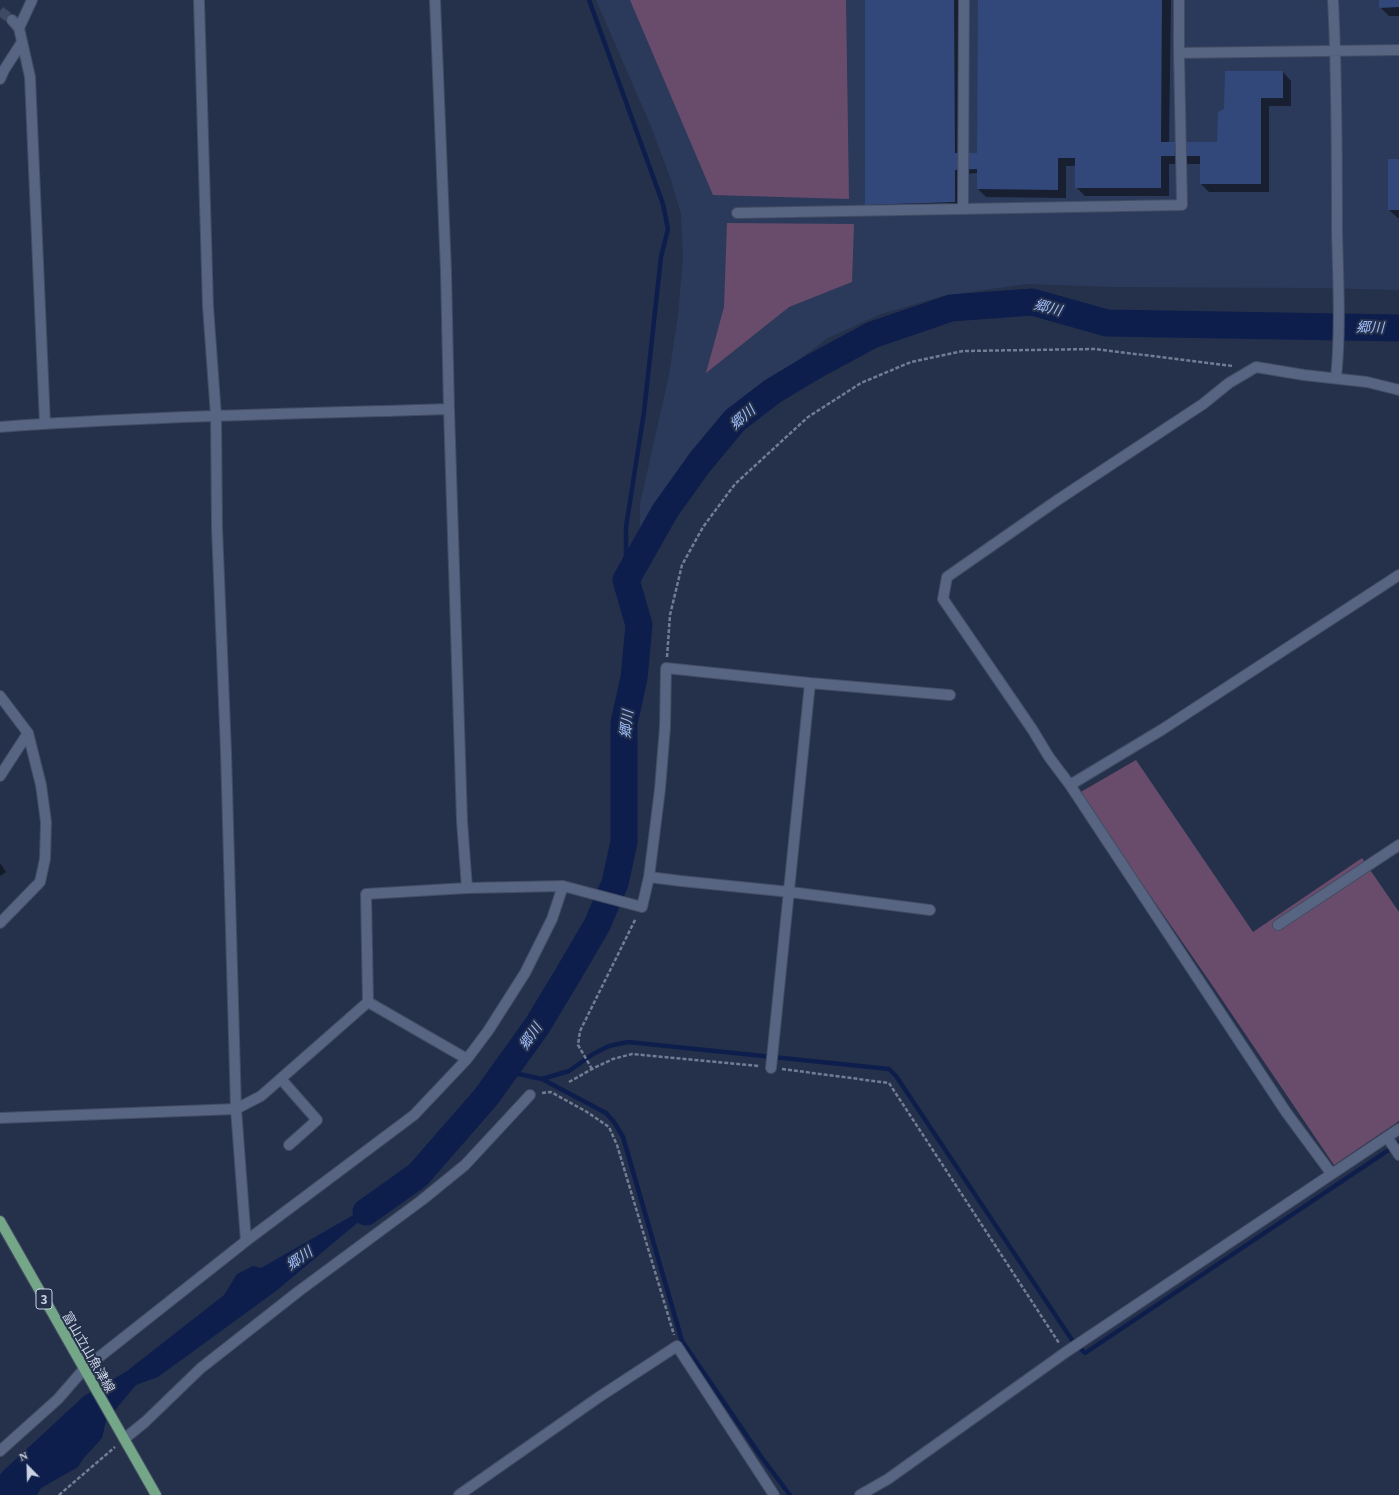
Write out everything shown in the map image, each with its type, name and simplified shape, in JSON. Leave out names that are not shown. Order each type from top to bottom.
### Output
[{"type":"main road","name":"富山立山魚津線","points":[[0,1221],[156,1495]]},
{"type":"street","points":[[19,28],[32,0]]},
{"type":"street","points":[[199,0],[208,306],[216,416],[217,528],[226,760],[236,1109],[246,1241]]},
{"type":"street","points":[[435,0],[446,272],[462,822],[467,888]]},
{"type":"street","points":[[963,209],[964,0]]},
{"type":"street","points":[[737,213],[1182,204],[1179,0]]},
{"type":"street","points":[[1333,0],[1336,51],[1338,288],[1338,361],[1336,378]]},
{"type":"street","points":[[12,20],[19,28],[30,77],[45,424]]},
{"type":"street","points":[[0,79],[22,42]]},
{"type":"street","points":[[1179,53],[1399,50]]},
{"type":"street","points":[[1331,1173],[1286,1112],[1070,785],[1049,757],[943,599],[947,576],[1059,499],[1203,404],[1229,383],[1256,367],[1367,382],[1399,390]]},
{"type":"street","points":[[0,427],[216,416],[449,409]]},
{"type":"street","points":[[1070,785],[1163,729],[1399,575]]},
{"type":"street","points":[[0,1118],[236,1109],[261,1096],[368,1002],[366,894],[467,888],[563,886],[642,907],[649,877],[660,789],[665,727],[666,668],[810,683],[950,695]]},
{"type":"street","points":[[771,1068],[810,683]]},
{"type":"street","points":[[0,696],[28,733],[41,785],[46,822],[45,859],[40,882],[0,924]]},
{"type":"street","points":[[0,776],[28,733]]},
{"type":"street","points":[[1278,925],[1399,845]]},
{"type":"street","points":[[649,877],[790,892],[930,910]]},
{"type":"street","points":[[0,1451],[86,1373],[246,1241],[414,1115],[466,1059],[488,1031],[525,973],[552,919],[563,886]]},
{"type":"street","points":[[368,1002],[466,1059]]},
{"type":"street","points":[[281,1079],[318,1120],[289,1145]]},
{"type":"street","points":[[124,1439],[145,1422],[201,1368],[299,1291],[422,1200],[464,1165],[530,1095]]},
{"type":"street","points":[[860,1495],[888,1479],[1066,1352],[1331,1173],[1399,1129]]},
{"type":"street","points":[[1387,1137],[1399,1155]]},
{"type":"street","points":[[459,1495],[599,1397],[677,1346],[774,1495]]},
{"type":"path","points":[[666,668],[670,615],[682,565],[703,528],[735,484],[808,417],[861,383],[911,362],[963,351],[1095,349],[1253,369]]},
{"type":"path","points":[[592,1069],[578,1045],[580,1031],[642,907]]},
{"type":"path","points":[[569,1082],[613,1059],[632,1054],[771,1068],[889,1083],[1066,1352]]},
{"type":"path","points":[[530,1095],[551,1092],[587,1112],[609,1127],[617,1145],[677,1346]]},
{"type":"path","points":[[59,1495],[124,1439]]},
{"type":"shaded area","points":[[596,0],[1399,0],[1399,290],[1112,287],[1027,284],[943,296],[881,314],[826,339],[761,389],[698,448],[640,531],[640,504],[669,375],[678,315],[683,259],[681,214],[670,177],[650,124]]},
{"type":"shaded area","points":[[630,0],[846,0],[849,199],[713,195]]},
{"type":"shaded area","points":[[727,223],[854,224],[852,282],[789,307],[706,373],[724,307]]},
{"type":"shaded area","points":[[1136,760],[1253,932],[1362,858],[1399,912],[1399,1121],[1334,1165],[1208,979],[1079,793]]},
{"type":"water","points":[[412,1177],[276,1291],[158,1377],[136,1385],[106,1421],[102,1438],[83,1459],[78,1467],[41,1488],[37,1495],[0,1495],[0,1475],[3,1471],[84,1396],[127,1371],[224,1295],[237,1274],[253,1266],[261,1268],[376,1202]]},
{"type":"building","points":[[865,0],[954,0],[955,153],[977,153],[978,0],[1162,0],[1161,142],[1217,142],[1218,112],[1224,109],[1225,71],[1283,71],[1283,98],[1261,98],[1261,184],[1200,184],[1200,156],[1161,156],[1161,188],[1075,188],[1075,158],[1058,158],[1058,190],[977,189],[977,169],[955,170],[955,202],[865,205]]},
{"type":"building","points":[[1379,0],[1399,0],[1399,7],[1379,8]]},
{"type":"building","points":[[1388,159],[1399,159],[1399,210],[1388,210]]},
{"type":"waterway","points":[[589,0],[663,204],[668,229],[661,257],[644,412],[626,527],[626,580]]},
{"type":"waterway","name":"郷川","points":[[366,1212],[418,1175],[486,1097],[537,1026],[597,925],[615,883],[624,842],[624,723],[634,678],[639,625],[626,580],[665,511],[700,462],[735,420],[773,391],[872,335],[951,308],[1032,302],[1107,323],[1399,328]]},
{"type":"waterway","points":[[542,1079],[569,1071],[593,1054],[609,1046],[628,1042],[889,1069],[896,1076],[1072,1340],[1085,1353],[1399,1143]]},
{"type":"waterway","points":[[505,1071],[542,1079],[606,1113],[614,1122],[623,1137],[682,1341],[762,1458],[790,1495]]},
{"type":"tunnel","points":[[0,11],[12,20]]}]
